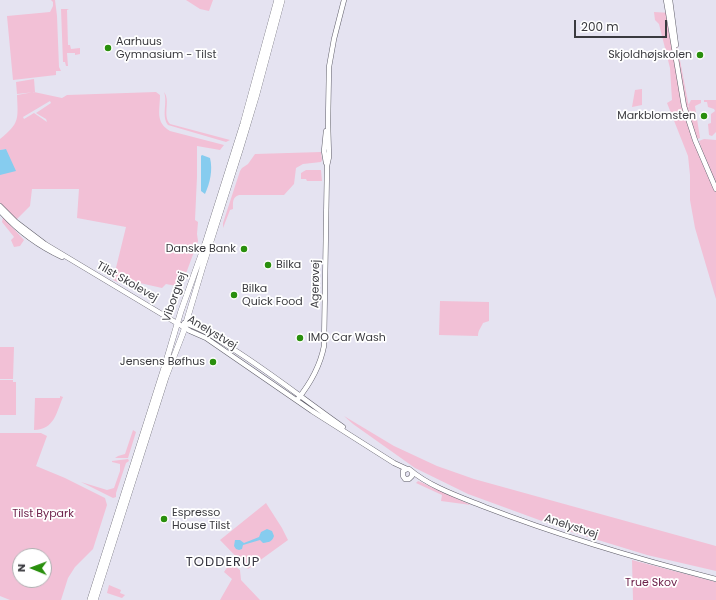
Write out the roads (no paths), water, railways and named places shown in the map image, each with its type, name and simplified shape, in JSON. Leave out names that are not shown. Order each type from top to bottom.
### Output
[{"type":"main road","name":"Viborgvej","points":[[90,600],[165,365],[177,322],[205,244],[243,124],[277,0]]},
{"type":"main road","name":"Viborgvej","points":[[95,600],[166,377],[186,326],[202,266],[250,118],[282,0]]},
{"type":"street","name":"Agerøvej","points":[[297,400],[318,368],[324,346],[330,58],[344,0]]},
{"type":"street","points":[[666,0],[684,106],[689,125],[716,189]]},
{"type":"street","points":[[670,0],[678,71]]},
{"type":"street","name":"Tilst Skolevej","points":[[0,206],[32,235],[68,259],[177,322]]},
{"type":"street","name":"Tilst Skolevej","points":[[0,211],[29,239],[68,259]]},
{"type":"street","name":"Anelystvej","points":[[177,322],[206,338],[297,400],[394,463],[407,469]]},
{"type":"street","name":"Anelystvej","points":[[186,326],[195,327],[215,337],[262,368],[368,446]]},
{"type":"street","name":"Anelystvej","points":[[394,463],[402,475]]},
{"type":"street","points":[[407,469],[410,469],[412,472],[412,476],[410,478],[405,479],[402,475],[403,471],[407,469]]},
{"type":"street","name":"Anelystvej","points":[[412,472],[424,480],[471,501],[540,527],[636,558],[716,579]]},
{"type":"street","name":"Anelystvej","points":[[410,478],[424,480]]},
{"type":"water","points":[[6,149],[16,171],[0,175],[0,150]]},
{"type":"water","points":[[202,155],[210,158],[211,163],[210,176],[205,194],[201,191]]},
{"type":"water","points":[[267,529],[272,531],[274,536],[270,541],[263,543],[260,540],[243,545],[242,549],[239,550],[234,546],[235,540],[240,540],[244,543],[259,537],[261,532]]},
{"type":"place","name":"Aarhuus Gymnasium - Tilst","points":[[108,48]]},
{"type":"place","name":"Skjoldhøjskolen","points":[[700,55]]},
{"type":"place","name":"Markblomsten","points":[[704,116]]},
{"type":"place","name":"Danske Bank","points":[[244,249]]},
{"type":"place","name":"Bilka","points":[[268,265]]},
{"type":"place","name":"Bilka Quick Food","points":[[234,295]]},
{"type":"place","name":"IMO Car Wash","points":[[300,338]]},
{"type":"place","name":"Jensens Bøfhus","points":[[213,362]]},
{"type":"place","name":"Espresso House Tilst","points":[[164,519]]},
{"type":"district","name":"TODDERUP","points":[[223,563]]},
{"type":"park label","name":"Tilst Bypark","points":[[43,514]]},
{"type":"park label","name":"True Skov","points":[[651,583]]}]
